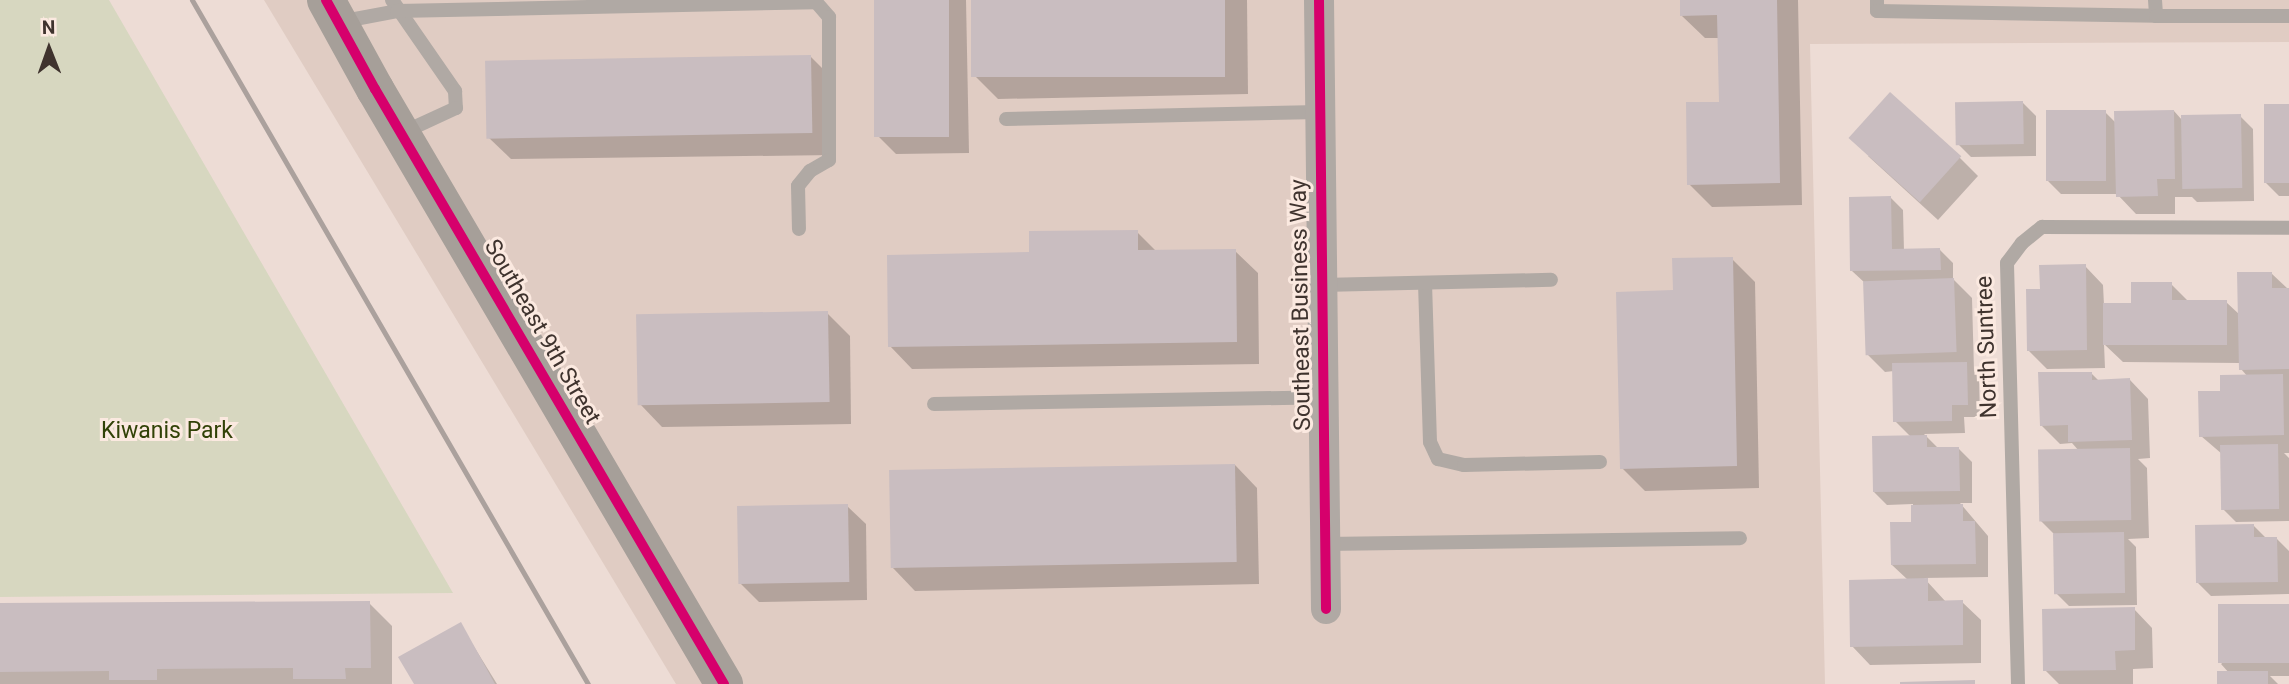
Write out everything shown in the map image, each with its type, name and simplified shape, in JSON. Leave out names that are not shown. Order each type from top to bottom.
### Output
[{"type":"street","name":"Southeast Business Way","points":[[1319,0],[1326,609]]},
{"type":"street","name":"Southeast 9th Street","points":[[332,11],[724,684]]},
{"type":"lane","points":[[1877,0],[1877,11],[2289,16]]},
{"type":"lane","points":[[2155,0],[2156,16]]},
{"type":"lane","points":[[332,11],[395,5],[816,2],[829,17],[829,160],[810,172],[798,186],[799,229]]},
{"type":"lane","points":[[395,5],[455,91],[456,108],[401,133]]},
{"type":"lane","points":[[1006,119],[1319,113]]},
{"type":"lane","name":"North Suntree","points":[[2018,684],[2007,263],[2022,243],[2042,227],[2289,228]]},
{"type":"lane","points":[[1322,285],[1551,280]]},
{"type":"lane","points":[[1425,283],[1430,442],[1438,459],[1464,465],[1601,462]]},
{"type":"lane","points":[[934,404],[1324,397]]},
{"type":"lane","points":[[1325,544],[1740,538]]},
{"type":"shaded area","points":[[264,0],[2289,0],[2289,42],[1810,44],[1825,684],[676,684]]},
{"type":"green space","name":"Kiwanis Park","points":[[0,0],[109,0],[453,593],[0,597]]},
{"type":"building","points":[[874,0],[949,0],[949,137],[874,137]]},
{"type":"building","points":[[971,0],[1225,0],[1225,77],[971,77]]},
{"type":"building","points":[[1680,0],[1777,0],[1780,183],[1687,185],[1686,102],[1719,102],[1717,15],[1680,16]]},
{"type":"building","points":[[811,55],[812,133],[486,139],[485,61]]},
{"type":"building","points":[[1890,92],[1961,156],[1920,202],[1849,138]]},
{"type":"building","points":[[2023,101],[2024,144],[1956,145],[1955,102]]},
{"type":"building","points":[[2264,104],[2289,104],[2289,183],[2264,183]]},
{"type":"building","points":[[2046,110],[2106,110],[2106,181],[2046,181]]},
{"type":"building","points":[[2174,110],[2175,179],[2157,179],[2158,196],[2116,197],[2114,111]]},
{"type":"building","points":[[2241,114],[2242,188],[2182,189],[2181,115]]},
{"type":"building","points":[[1891,196],[1892,249],[1940,248],[1941,270],[1850,271],[1849,197]]},
{"type":"building","points":[[1138,230],[1138,250],[1236,249],[1237,342],[888,347],[887,255],[1029,252],[1029,231]]},
{"type":"building","points":[[1733,257],[1737,466],[1620,469],[1616,292],[1673,290],[1672,258]]},
{"type":"building","points":[[2086,264],[2087,350],[2027,351],[2026,289],[2040,289],[2039,265]]},
{"type":"building","points":[[2237,272],[2272,272],[2272,288],[2289,288],[2289,369],[2239,370]]},
{"type":"building","points":[[1954,278],[1957,352],[1866,355],[1863,281]]},
{"type":"building","points":[[2131,282],[2172,282],[2172,300],[2227,300],[2227,345],[2103,345],[2103,303],[2131,303]]},
{"type":"building","points":[[828,311],[830,402],[638,405],[636,314]]},
{"type":"building","points":[[1967,362],[1968,405],[1952,405],[1952,421],[1893,422],[1892,363]]},
{"type":"building","points":[[2038,372],[2092,372],[2092,380],[2130,378],[2132,440],[2068,442],[2068,425],[2040,426]]},
{"type":"building","points":[[2283,374],[2284,435],[2199,437],[2198,391],[2220,391],[2220,375]]},
{"type":"building","points":[[1927,435],[1927,447],[1959,447],[1960,491],[1873,492],[1872,436]]},
{"type":"building","points":[[2278,444],[2279,509],[2221,510],[2220,445]]},
{"type":"building","points":[[2130,448],[2131,520],[2039,522],[2038,450]]},
{"type":"building","points":[[1235,464],[1237,562],[891,568],[889,470]]},
{"type":"building","points":[[848,504],[849,582],[738,584],[737,506]]},
{"type":"building","points":[[1963,504],[1963,521],[1975,521],[1976,564],[1891,565],[1890,522],[1911,522],[1911,505]]},
{"type":"building","points":[[2254,524],[2254,537],[2277,537],[2278,582],[2196,583],[2195,525]]},
{"type":"building","points":[[2124,532],[2125,593],[2054,594],[2053,533]]},
{"type":"building","points":[[1928,578],[1928,601],[1963,600],[1963,645],[1850,647],[1849,580]]},
{"type":"building","points":[[370,601],[371,668],[345,668],[346,679],[293,679],[293,668],[157,669],[157,680],[109,680],[109,671],[0,672],[0,603]]},
{"type":"building","points":[[2218,604],[2289,604],[2289,663],[2218,663]]},
{"type":"building","points":[[2135,607],[2135,650],[2115,651],[2116,670],[2043,671],[2042,609]]},
{"type":"building","points":[[461,622],[495,684],[414,684],[398,657]]},
{"type":"building","points":[[2217,671],[2268,671],[2268,684],[2217,684]]},
{"type":"building","points":[[1975,680],[1975,684],[1900,684],[1900,682]]},
{"type":"railway","points":[[192,0],[588,684]]},
{"type":"cycle path","points":[[326,0],[375,89],[724,684]]},
{"type":"cycle path","points":[[1319,0],[1326,609]]}]
